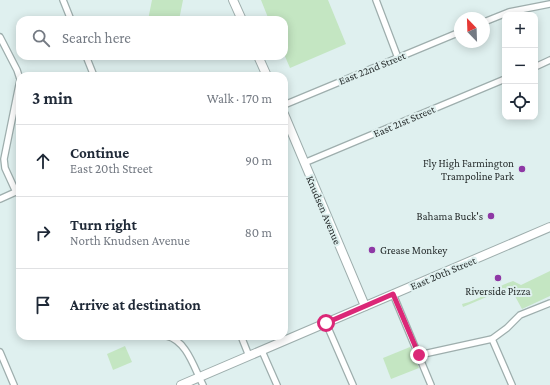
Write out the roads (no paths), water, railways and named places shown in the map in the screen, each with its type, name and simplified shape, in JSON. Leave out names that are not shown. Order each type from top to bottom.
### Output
[{"type":"main road","points":[[233,0],[240,16]]},
{"type":"main road","points":[[260,60],[265,72]]},
{"type":"main road","name":"Knudsen Avenue","points":[[288,124],[365,306]]},
{"type":"main road","name":"East 20th Street","points":[[288,340],[550,227]]},
{"type":"main road","name":"East 20th Street","points":[[181,385],[201,381],[249,356],[287,340]]},
{"type":"street","points":[[63,0],[69,16]]},
{"type":"street","points":[[376,0],[398,58]]},
{"type":"street","points":[[490,20],[509,12],[550,4]]},
{"type":"street","name":"East 22nd Street","points":[[288,103],[454,35]]},
{"type":"street","points":[[0,37],[18,72]]},
{"type":"street","points":[[88,60],[92,72]]},
{"type":"street","points":[[538,66],[550,60]]},
{"type":"street","name":"East 21st Street","points":[[304,163],[502,80]]},
{"type":"street","points":[[16,103],[4,160],[5,168],[16,187]]},
{"type":"street","points":[[0,199],[16,192]]},
{"type":"street","points":[[393,294],[431,385]]},
{"type":"street","points":[[419,355],[492,338],[507,328],[520,316],[550,303]]},
{"type":"street","points":[[326,323],[353,385]]},
{"type":"street","points":[[492,338],[512,385]]},
{"type":"street","points":[[176,340],[182,345],[201,381]]},
{"type":"street","points":[[243,340],[249,356]]},
{"type":"street","points":[[262,351],[277,385]]},
{"type":"street","points":[[0,352],[14,385]]},
{"type":"place","name":"Fly High Farmington Trampoline Park","points":[[522,169]]},
{"type":"place","name":"Bahama Buck's","points":[[491,216]]},
{"type":"place","name":"Grease Monkey","points":[[372,250]]},
{"type":"place","name":"Riverside Pizza","points":[[498,278]]}]
